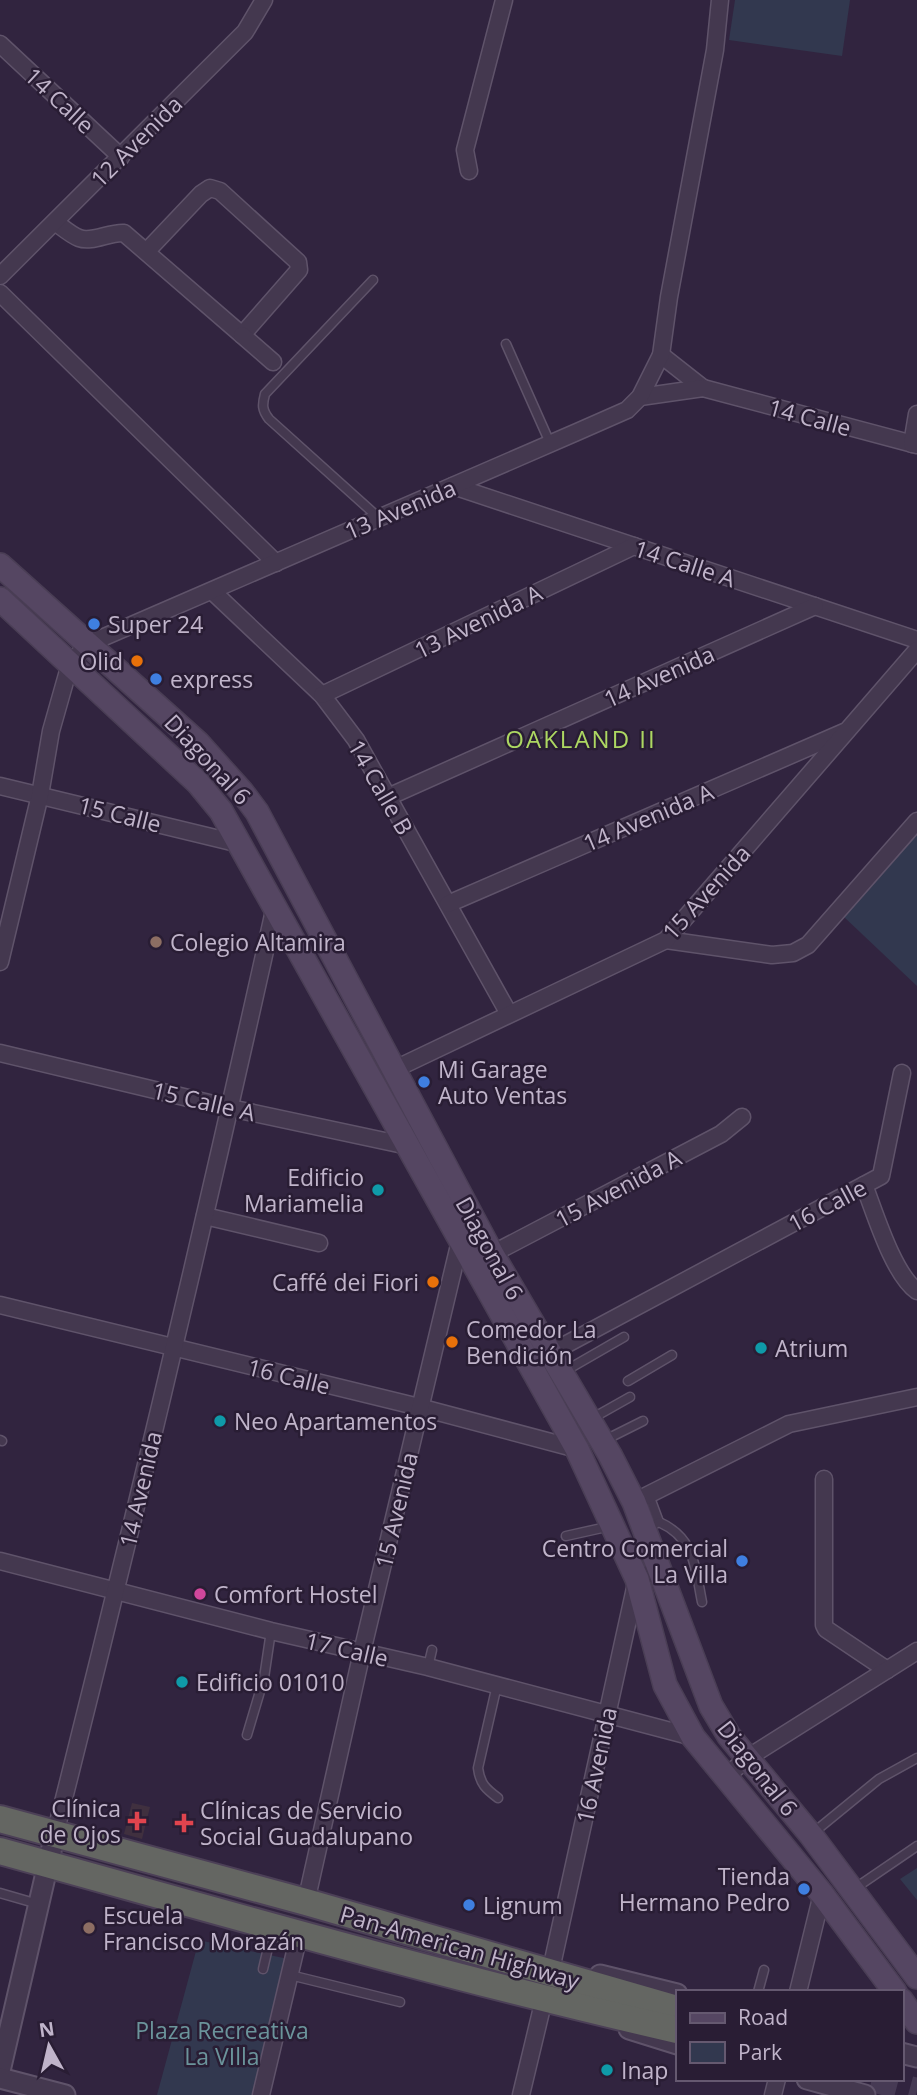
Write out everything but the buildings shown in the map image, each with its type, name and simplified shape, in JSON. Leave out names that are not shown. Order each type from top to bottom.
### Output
[{"type":"highway","name":"Pan-American Highway","points":[[0,1819],[306,1902],[547,1986],[573,2006],[676,2030]]},
{"type":"highway","name":"Pan-American Highway","points":[[0,1851],[299,1935],[547,1986],[676,2009]]},
{"type":"main road","name":"Diagonal 6","points":[[0,565],[198,743],[257,812],[492,1254],[603,1441],[642,1499],[652,1526],[647,1574],[665,1685],[694,1737],[822,1894],[894,1990]]},
{"type":"main road","name":"Diagonal 6","points":[[0,599],[209,793],[275,906],[577,1449],[613,1526],[647,1574],[711,1706],[729,1736],[811,1835],[917,1977]]},
{"type":"main road","points":[[903,2003],[917,2022]]},
{"type":"street","name":"12 Avenida","points":[[0,276],[246,32],[264,0]]},
{"type":"street","points":[[469,171],[465,150],[504,0]]},
{"type":"street","name":"13 Avenida","points":[[0,962],[40,795],[51,731],[70,664],[88,644],[627,410],[640,397],[661,355],[669,297],[715,50],[720,0]]},
{"type":"street","name":"14 Calle","points":[[0,44],[121,157]]},
{"type":"street","points":[[146,252],[201,194],[210,188],[220,191],[299,265],[299,270],[242,335]]},
{"type":"street","points":[[55,222],[80,238],[92,239],[124,233],[272,362]]},
{"type":"street","points":[[0,293],[276,563]]},
{"type":"street","name":"14 Calle","points":[[661,355],[702,388]]},
{"type":"street","name":"14 Calle","points":[[640,397],[702,388],[914,444]]},
{"type":"street","points":[[914,444],[917,414]]},
{"type":"street","name":"14 Calle A","points":[[453,486],[917,640]]},
{"type":"street","name":"13 Avenida A","points":[[321,695],[634,546]]},
{"type":"street","name":"14 Calle B","points":[[212,591],[321,695],[356,740],[509,1014]]},
{"type":"street","name":"14 Avenida","points":[[388,797],[815,606]]},
{"type":"street","name":"15 Avenida","points":[[395,1069],[666,940],[917,650]]},
{"type":"street","name":"14 Avenida A","points":[[448,904],[848,730]]},
{"type":"street","name":"15 Calle","points":[[0,786],[240,844]]},
{"type":"street","points":[[666,940],[772,955],[793,953],[808,945],[917,821]]},
{"type":"street","name":"14 Avenida","points":[[0,2071],[47,1864],[116,1591],[205,1216],[275,906]]},
{"type":"street","name":"15 Calle A","points":[[0,1053],[230,1108],[408,1146]]},
{"type":"street","name":"16 Calle","points":[[556,1363],[881,1175],[902,1073]]},
{"type":"street","name":"15 Avenida A","points":[[492,1254],[721,1134],[742,1118]]},
{"type":"street","points":[[864,1185],[897,1266],[909,1285],[917,1291]]},
{"type":"street","points":[[205,1216],[318,1243]]},
{"type":"street","name":"15 Avenida","points":[[306,1902],[419,1407],[460,1241]]},
{"type":"street","name":"16 Calle","points":[[0,1305],[419,1407],[577,1449]]},
{"type":"street","points":[[642,1499],[789,1424],[917,1397]]},
{"type":"street","points":[[824,1479],[824,1625],[887,1670]]},
{"type":"street","name":"17 Calle","points":[[0,1561],[271,1631],[428,1667],[694,1737]]},
{"type":"street","name":"16 Avenida","points":[[521,2095],[607,1714],[647,1574]]},
{"type":"street","points":[[726,1776],[747,1758],[917,1651]]},
{"type":"street","points":[[798,1990],[822,1894]]},
{"type":"street","points":[[261,2095],[299,1935]]},
{"type":"street","points":[[547,1986],[587,1972],[676,1994]]},
{"type":"street","points":[[573,2006],[647,2036],[676,2044]]},
{"type":"street","points":[[0,2078],[65,2095]]},
{"type":"street","points":[[814,2081],[865,2095]]},
{"type":"lane","points":[[373,280],[265,394],[262,404],[263,412],[269,419],[380,518]]},
{"type":"lane","points":[[506,344],[551,444]]},
{"type":"lane","points":[[556,1363],[624,1337]]},
{"type":"lane","points":[[628,1381],[672,1356]]},
{"type":"lane","points":[[591,1419],[630,1397]]},
{"type":"lane","points":[[603,1441],[643,1421]]},
{"type":"lane","points":[[566,1536],[613,1526]]},
{"type":"lane","points":[[652,1526],[672,1528],[691,1550],[702,1602]]},
{"type":"lane","points":[[247,1735],[264,1678],[271,1631]]},
{"type":"lane","points":[[428,1667],[432,1650]]},
{"type":"lane","points":[[497,1685],[478,1769],[479,1779],[485,1789],[498,1798]]},
{"type":"lane","points":[[811,1835],[879,1779],[917,1758]]},
{"type":"lane","points":[[852,1891],[917,1846]]},
{"type":"lane","points":[[0,1893],[38,1904]]},
{"type":"lane","points":[[263,1969],[273,1928]]},
{"type":"lane","points":[[759,1990],[764,1970]]},
{"type":"lane","points":[[290,1975],[400,2002]]},
{"type":"shaded area","name":"Clínica de Ojos","points":[[132,1803],[150,1807],[142,1839],[124,1834]]},
{"type":"green space","points":[[735,0],[850,0],[842,56],[729,40]]},
{"type":"green space","points":[[917,831],[917,986],[843,916]]},
{"type":"green space","points":[[917,1868],[917,1900],[900,1879]]},
{"type":"green space","name":"Plaza Recreativa La VIlla","points":[[199,1940],[293,1960],[260,2095],[157,2095]]},
{"type":"tunnel","points":[[880,2081],[917,2091]]},
{"type":"place","name":"Super 24","points":[[94,624]]},
{"type":"place","name":"Olid","points":[[137,661]]},
{"type":"place","name":"express","points":[[156,679]]},
{"type":"place","name":"Colegio Altamira","points":[[156,942]]},
{"type":"place","name":"Mi Garage Auto Ventas","points":[[424,1082]]},
{"type":"place","name":"Edificio Mariamelia","points":[[378,1190]]},
{"type":"place","name":"Caffé dei Fiori","points":[[433,1282]]},
{"type":"place","name":"Comedor La Bendición","points":[[452,1342]]},
{"type":"place","name":"Atrium","points":[[761,1348]]},
{"type":"place","name":"Neo Apartamentos","points":[[220,1421]]},
{"type":"place","name":"Centro Comercial La Villa","points":[[742,1561]]},
{"type":"place","name":"Comfort Hostel","points":[[200,1594]]},
{"type":"place","name":"Edificio 01010","points":[[182,1682]]},
{"type":"place","name":"Clínica de Ojos","points":[[137,1821]]},
{"type":"place","name":"Clínicas de Servicio Social Guadalupano","points":[[184,1823]]},
{"type":"place","name":"Tienda Hermano Pedro","points":[[804,1889]]},
{"type":"place","name":"Lignum","points":[[469,1905]]},
{"type":"place","name":"Escuela Francisco Morazán","points":[[89,1928]]},
{"type":"place","name":"Inap","points":[[607,2070]]},
{"type":"district","name":"OAKLAND II","points":[[581,738]]}]
